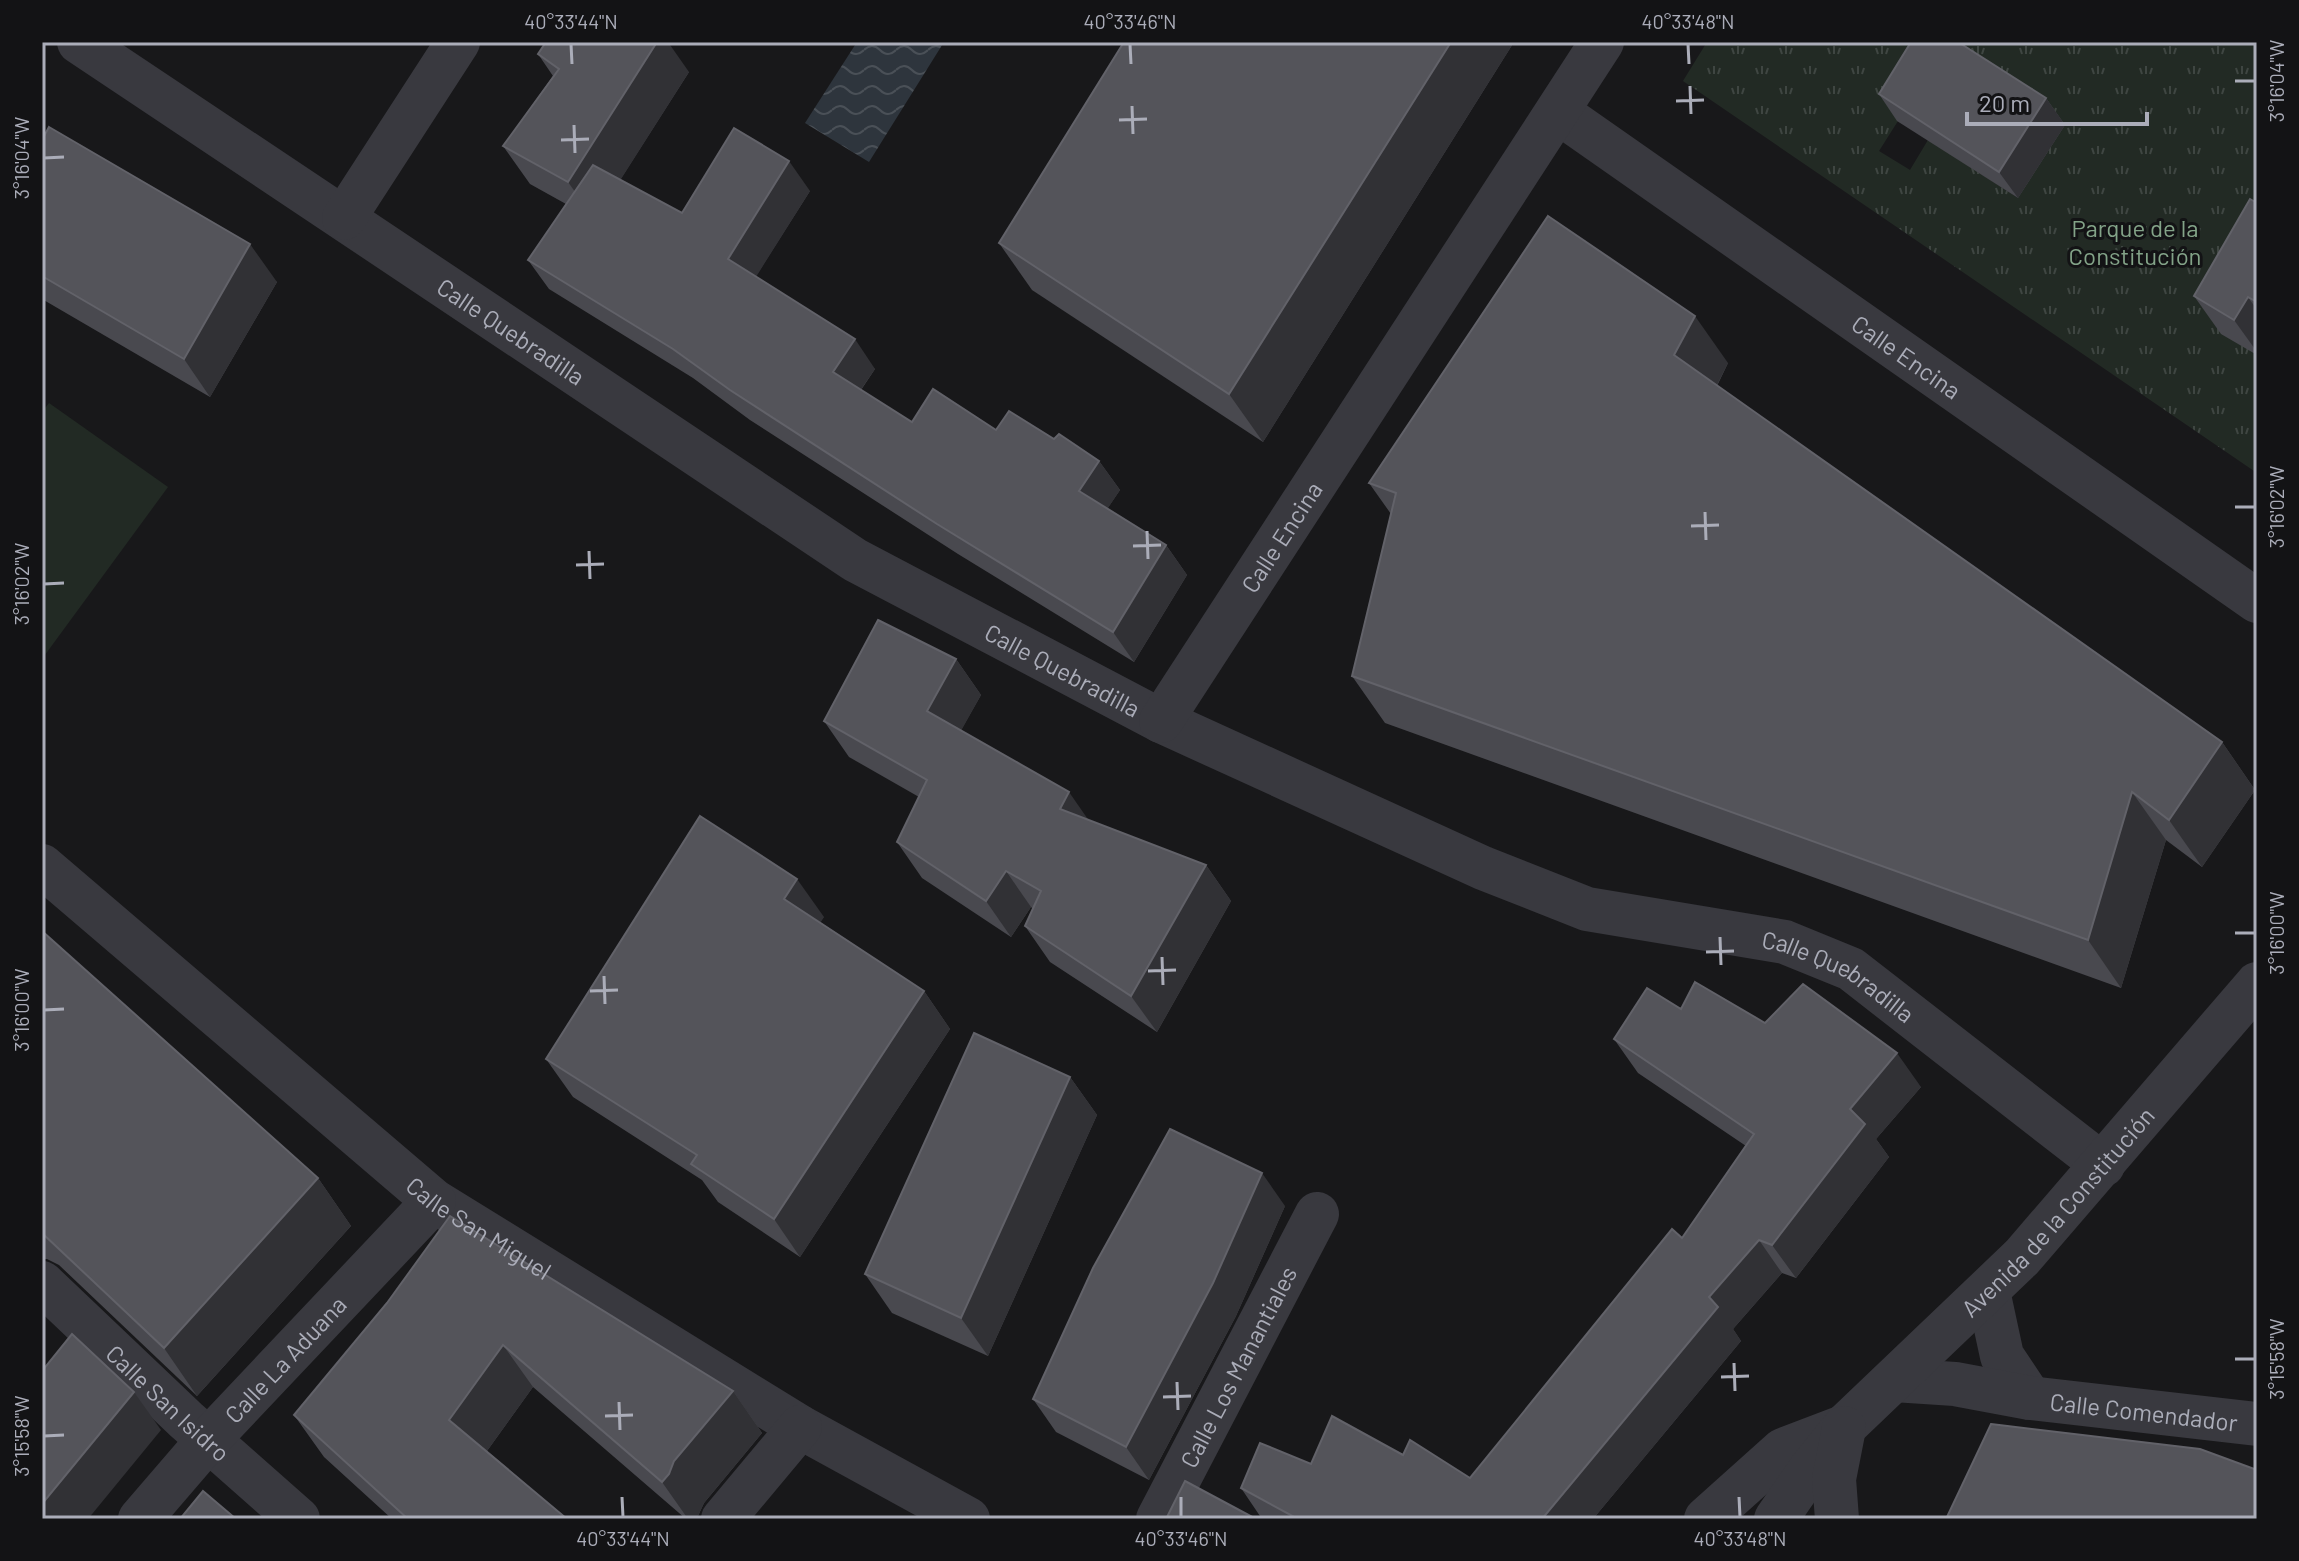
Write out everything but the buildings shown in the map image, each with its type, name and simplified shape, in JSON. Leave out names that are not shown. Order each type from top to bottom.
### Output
[{"type":"street","name":"Calle Quebradilla","points":[[79,42],[855,560],[1161,721],[1483,868],[1587,909],[1785,942],[1851,969],[2103,1165]]},
{"type":"street","points":[[344,218],[458,42]]},
{"type":"street","name":"Calle Encina","points":[[1161,721],[1602,42]]},
{"type":"street","name":"Calle Encina","points":[[1558,112],[2257,601]]},
{"type":"street","name":"Calle San Miguel","points":[[42,866],[434,1201],[800,1427],[968,1519]]},
{"type":"street","name":"Avenida de la Constitución","points":[[1776,1519],[1845,1426],[2022,1257],[2257,984]]},
{"type":"street","name":"Calle La Aduana","points":[[140,1519],[208,1440],[434,1201]]},
{"type":"street","name":"Calle Los Manantiales","points":[[1158,1519],[1317,1214]]},
{"type":"street","name":"Calle San Isidro","points":[[42,1283],[208,1440],[298,1519]]},
{"type":"street","name":"Calle Comendador","points":[[1988,1291],[2002,1356],[2030,1398]]},
{"type":"street","name":"Calle Comendador","points":[[1894,1380],[1955,1384],[2030,1398],[2257,1424]]},
{"type":"street","points":[[1837,1519],[1834,1479],[1845,1426]]},
{"type":"street","name":"Avenida de la Constitución","points":[[1706,1519],[1783,1450],[1845,1426]]},
{"type":"street","points":[[723,1519],[800,1427]]},
{"type":"green space","name":"Parque de la Constitución","points":[[1707,42],[2257,42],[2257,473],[1683,81]],"holes":[[[1944,48],[2018,198],[1928,140],[1910,170],[1879,151]]]},
{"type":"green space","points":[[49,403],[168,487],[42,659],[42,412]]},
{"type":"water","points":[[857,42],[944,42],[869,162],[805,123]]}]
